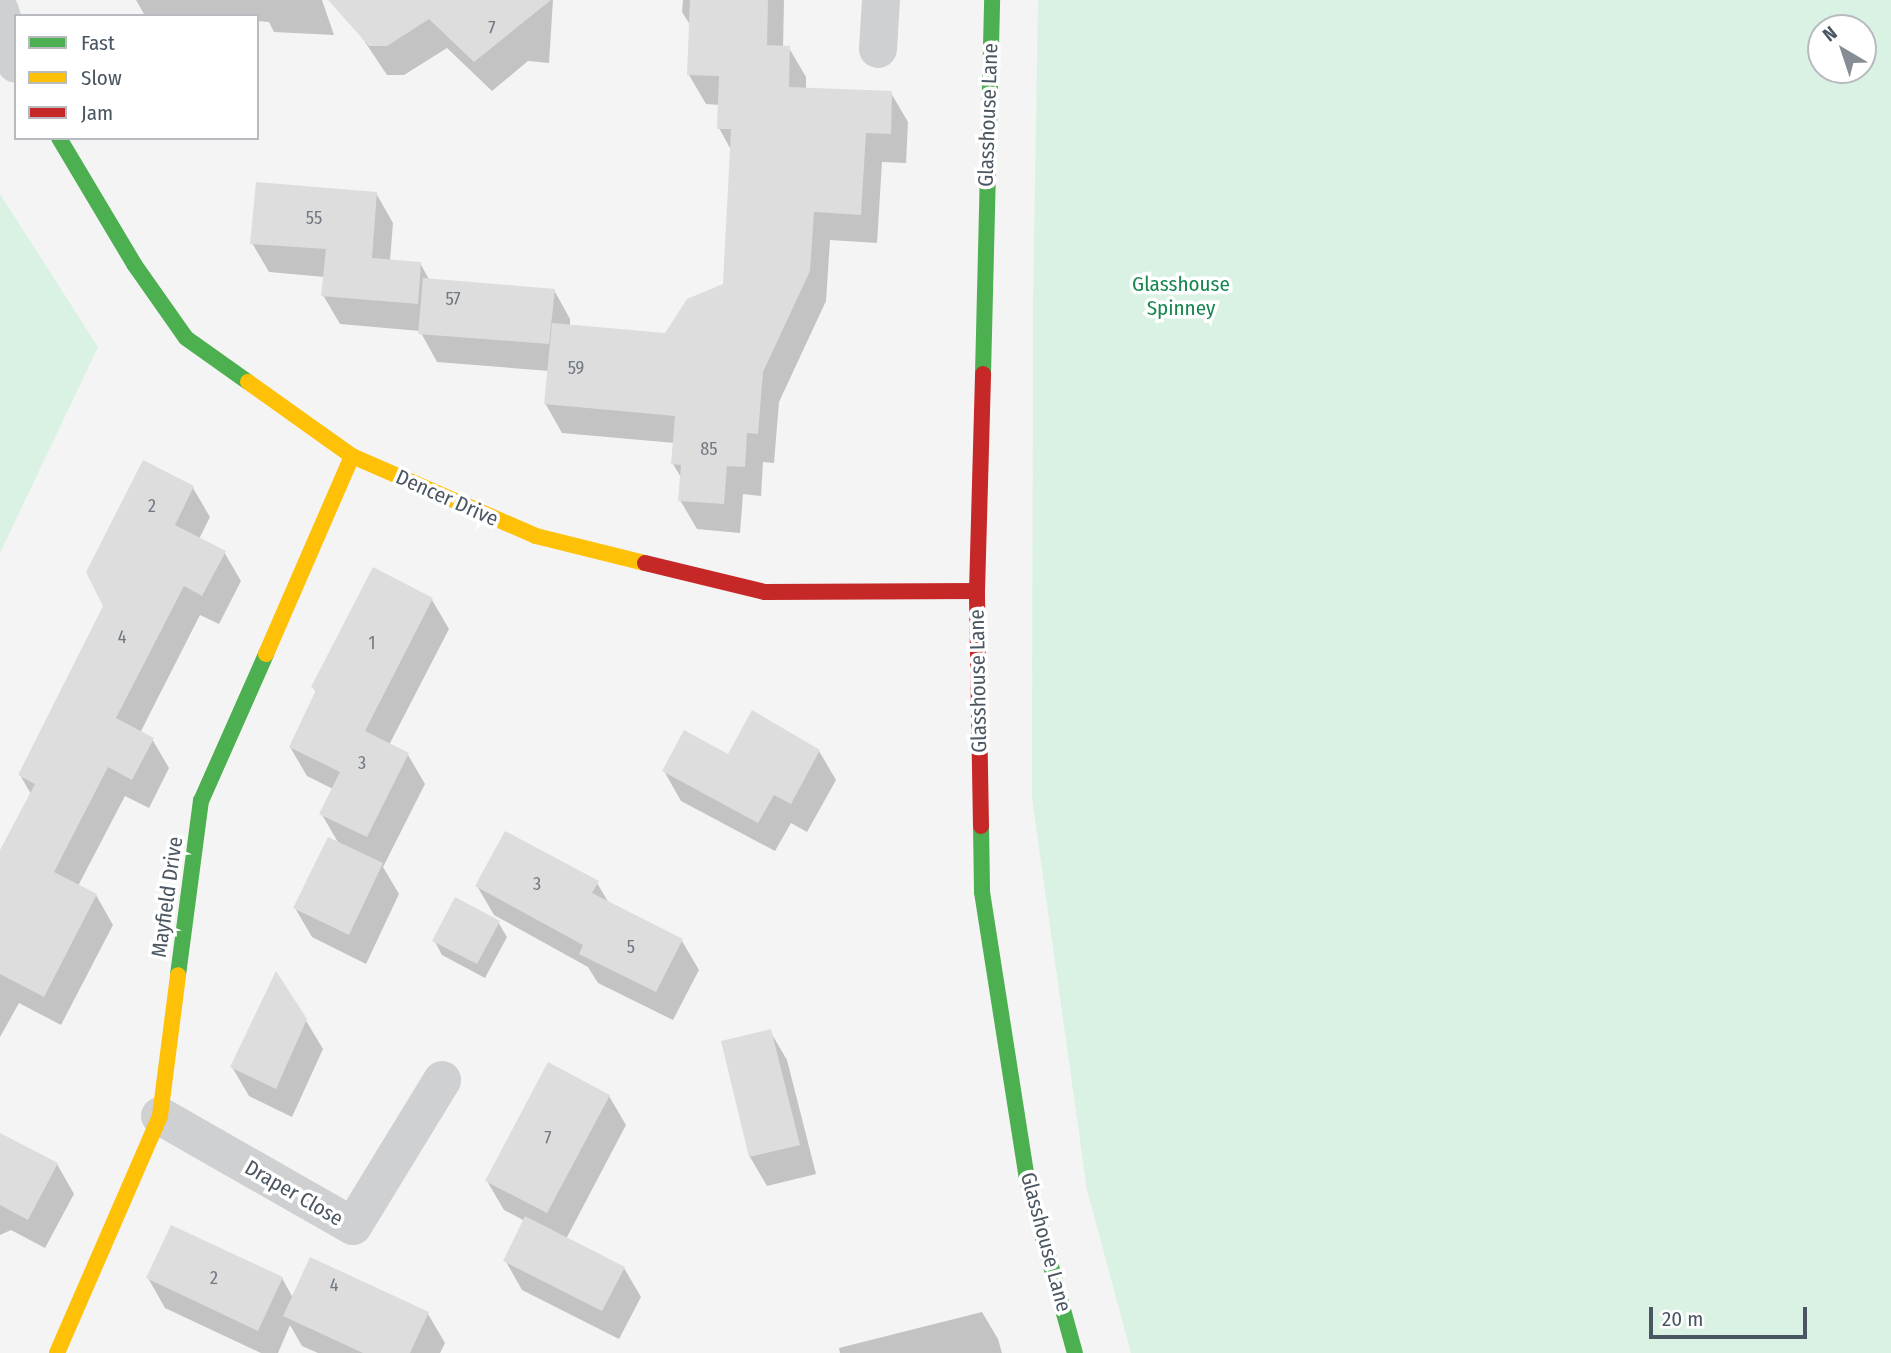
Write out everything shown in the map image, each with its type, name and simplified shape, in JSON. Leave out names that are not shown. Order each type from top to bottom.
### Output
[{"type":"street","points":[[878,49],[881,0]]},
{"type":"street","name":"Glasshouse Lane","points":[[992,0],[977,591],[982,892],[1027,1179],[1075,1353]]},
{"type":"street","points":[[0,11],[14,57]]},
{"type":"street","name":"Dencer Drive","points":[[60,140],[134,264],[186,338],[352,456],[536,537],[765,592],[977,591]]},
{"type":"street","name":"Mayfield Drive","points":[[57,1353],[159,1116],[201,801],[352,456]]},
{"type":"street","name":"Draper Close","points":[[159,1116],[353,1226],[442,1080]]},
{"type":"green space","name":"Glasshouse Spinney","points":[[1038,0],[1891,0],[1891,1353],[1131,1353],[1087,1190],[1032,798],[1033,306]]},
{"type":"green space","points":[[0,194],[98,347],[0,553]]},
{"type":"building","points":[[328,0],[551,0],[474,62],[429,19],[387,46],[369,46]]},
{"type":"building","points":[[690,0],[768,0],[767,45],[790,46],[789,87],[892,91],[891,134],[866,133],[861,215],[814,212],[810,271],[763,372],[758,434],[747,433],[745,467],[727,466],[724,504],[678,501],[681,465],[671,464],[675,416],[544,404],[552,323],[665,333],[687,299],[723,284],[731,129],[717,129],[719,76],[687,75]]},
{"type":"building","points":[[256,182],[377,192],[372,258],[421,262],[418,304],[321,296],[326,249],[250,244]]},
{"type":"building","points":[[423,278],[555,289],[549,344],[418,334]]},
{"type":"building","points":[[143,460],[194,486],[175,525],[226,551],[202,596],[184,586],[116,718],[154,738],[132,780],[108,767],[54,872],[97,894],[44,997],[0,974],[0,850],[35,784],[18,775],[103,606],[86,572]]},
{"type":"building","points":[[373,567],[433,598],[365,731],[409,753],[367,837],[319,814],[340,772],[289,747],[316,690],[311,687]]},
{"type":"building","points":[[752,710],[820,750],[791,804],[774,795],[758,823],[662,771],[684,730],[728,754]]},
{"type":"building","points":[[505,831],[599,881],[592,893],[683,939],[656,992],[579,954],[583,945],[475,886]]},
{"type":"building","points":[[328,837],[383,863],[349,935],[293,908]]},
{"type":"building","points":[[455,897],[500,921],[477,964],[432,941]]},
{"type":"building","points":[[276,971],[307,1019],[276,1089],[230,1067]]},
{"type":"building","points":[[771,1029],[800,1145],[749,1157],[721,1041]]},
{"type":"building","points":[[548,1062],[610,1095],[547,1213],[485,1181]]},
{"type":"building","points":[[0,1133],[58,1163],[28,1220],[0,1205]]},
{"type":"building","points":[[525,1216],[625,1267],[602,1311],[503,1261]]},
{"type":"building","points":[[171,1225],[283,1277],[258,1331],[146,1278]]},
{"type":"building","points":[[310,1257],[429,1312],[410,1353],[363,1353],[283,1316]]},
{"type":"traffic: fast","points":[[983,374],[992,0]]},
{"type":"traffic: fast","points":[[60,140],[134,264],[186,338],[248,382]]},
{"type":"traffic: fast","points":[[178,975],[201,801],[266,654]]},
{"type":"traffic: fast","points":[[981,826],[982,892],[1027,1179],[1075,1353]]},
{"type":"traffic: slow","points":[[248,382],[352,456],[536,536],[645,563]]},
{"type":"traffic: slow","points":[[266,654],[352,456]]},
{"type":"traffic: slow","points":[[57,1353],[160,1116],[178,975]]},
{"type":"traffic: jam","points":[[981,826],[977,591],[983,374]]},
{"type":"traffic: jam","points":[[645,563],[765,592],[977,591]]}]
